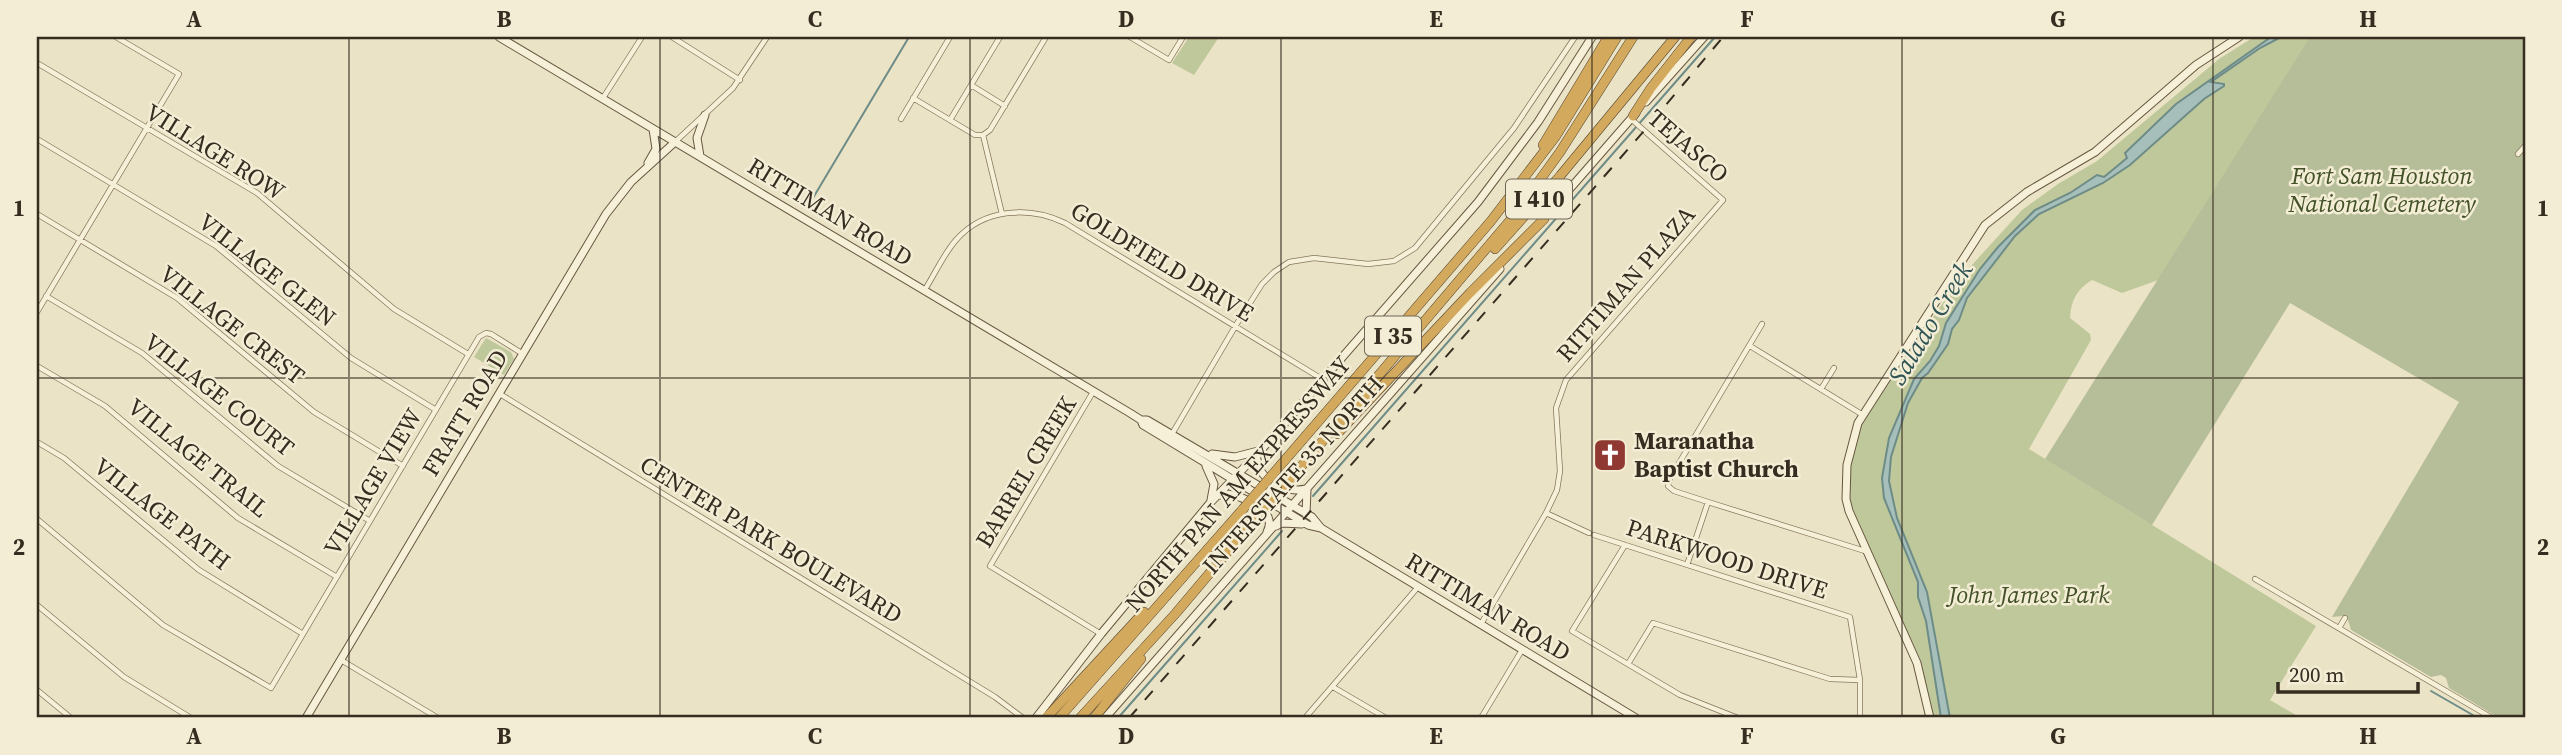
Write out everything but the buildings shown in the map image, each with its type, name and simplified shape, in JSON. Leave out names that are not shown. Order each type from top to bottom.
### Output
[{"type":"highway","name":"I 410","points":[[1510,196],[1608,37]]},
{"type":"highway","name":"NORTH PAN AM EXPRESSWAY","points":[[1059,718],[1243,509],[1510,196],[1556,136],[1617,37]]},
{"type":"highway","name":"NORTH PAN AM EXPRESSWAY","points":[[1080,718],[1176,613],[1476,263],[1532,193],[1633,37]]},
{"type":"highway","name":"I 410","points":[[1397,355],[1455,295],[1560,176],[1675,37]]},
{"type":"highway","points":[[1635,121],[1651,88],[1691,37]]},
{"type":"highway","points":[[1288,482],[1314,460],[1470,293],[1544,219]]},
{"type":"highway","points":[[1046,718],[1109,648],[1152,604],[1174,586]]},
{"type":"highway","points":[[1094,718],[1176,613]]},
{"type":"main road","name":"RITTIMAN ROAD","points":[[499,37],[1140,420],[1143,425],[1286,512],[1308,525],[1321,528]]},
{"type":"main road","name":"INTERSTATE 35 NORTH","points":[[1037,718],[1101,634],[1210,503],[1323,380],[1503,171],[1559,91],[1592,37]]},
{"type":"main road","name":"INTERSTATE 35 NORTH","points":[[1105,718],[1544,219],[1635,121],[1704,37]]},
{"type":"main road","points":[[1930,718],[1917,663],[1849,511],[1846,479],[1854,433],[1985,225],[2027,192],[2095,152],[2196,65],[2239,37]]},
{"type":"main road","points":[[700,156],[697,138],[705,115]]},
{"type":"main road","points":[[639,175],[656,149],[652,128]]},
{"type":"main road","name":"FRATT ROAD","points":[[306,718],[606,214],[619,195],[675,142]]},
{"type":"main road","name":"RITTIMAN ROAD","points":[[1140,420],[1147,420],[1239,473],[1306,514],[1321,528],[1636,718]]},
{"type":"main road","points":[[1201,451],[1220,457],[1259,452],[1256,463],[1262,475],[1288,490],[1307,489],[1306,514]]},
{"type":"main road","points":[[1201,460],[1209,470],[1214,484],[1210,503]]},
{"type":"main road","points":[[1219,495],[1235,494],[1265,513],[1270,523],[1267,532]]},
{"type":"main road","points":[[1267,532],[1282,523],[1308,525]]},
{"type":"street","points":[[37,312],[179,74],[116,37]]},
{"type":"street","points":[[603,99],[642,37]]},
{"type":"street","points":[[673,37],[740,80]]},
{"type":"street","points":[[675,142],[740,80],[767,37]]},
{"type":"street","points":[[901,119],[950,37]]},
{"type":"street","points":[[950,120],[1000,37]]},
{"type":"street","points":[[913,98],[975,135],[983,135],[990,130],[1046,37]]},
{"type":"street","points":[[1130,37],[1169,60],[1183,37]]},
{"type":"street","points":[[1172,434],[1236,325],[1262,284],[1274,272],[1289,262],[1314,258],[1368,264],[1394,261],[1415,248],[1514,128],[1575,37]]},
{"type":"street","name":"VILLAGE ROW","points":[[37,63],[257,193],[394,309],[468,354]]},
{"type":"street","points":[[971,85],[1005,106]]},
{"type":"street","name":"TEJASCO","points":[[1635,121],[1723,200]]},
{"type":"street","points":[[983,135],[1002,214]]},
{"type":"street","name":"VILLAGE GLEN","points":[[37,139],[216,246],[351,358],[436,410]]},
{"type":"street","points":[[2518,154],[2525,146]]},
{"type":"street","name":"RITTIMAN PLAZA","points":[[1480,624],[1546,513],[1559,483],[1555,421],[1558,399],[1566,380],[1591,348],[1723,200]]},
{"type":"street","name":"GOLDFIELD DRIVE","points":[[925,291],[958,238],[980,221],[1002,214],[1027,212],[1055,218],[1323,380]]},
{"type":"street","name":"VILLAGE CREST","points":[[37,214],[177,298],[314,412],[403,466]]},
{"type":"street","name":"VILLAGE COURT","points":[[46,296],[142,353],[278,466],[370,522]]},
{"type":"street","points":[[1762,324],[1669,480],[1668,486],[1674,491],[1865,551]]},
{"type":"street","name":"VILLAGE VIEW","points":[[37,519],[163,625],[271,688],[478,337],[486,333],[523,354]]},
{"type":"street","points":[[1750,346],[1864,416]]},
{"type":"street","name":"VILLAGE TRAIL","points":[[37,366],[105,406],[238,517],[337,577]]},
{"type":"street","points":[[1821,389],[1834,368]]},
{"type":"street","name":"BARREL CREEK","points":[[1093,392],[990,566],[1101,634]]},
{"type":"street","name":"CENTER PARK BOULEVARD","points":[[499,394],[994,696],[1023,718]]},
{"type":"street","name":"VILLAGE PATH","points":[[37,442],[64,458],[199,570],[303,634]]},
{"type":"street","points":[[1687,565],[1708,502]]},
{"type":"street","name":"PARKWOOD DRIVE","points":[[1546,513],[1591,534],[1850,617],[1860,680]]},
{"type":"street","points":[[1625,545],[1572,631],[1680,695],[1738,718]]},
{"type":"street","points":[[2255,579],[2492,718]]},
{"type":"street","points":[[1305,718],[1418,587]]},
{"type":"street","points":[[37,605],[124,677],[191,718]]},
{"type":"street","points":[[2339,628],[2345,618]]},
{"type":"street","points":[[1628,664],[1653,623],[1835,680],[1860,680],[1860,718]]},
{"type":"street","points":[[1481,718],[1522,650]]},
{"type":"street","points":[[341,660],[438,718]]},
{"type":"street","points":[[1332,687],[1386,718]]},
{"type":"street","points":[[37,690],[71,718]]},
{"type":"green space","points":[[1189,37],[1219,37],[1194,75],[1172,63]]},
{"type":"green space","name":"John James Park","points":[[2254,37],[2525,37],[2228,255],[2122,293],[2092,280],[2082,287],[2073,300],[2070,318],[2090,334],[2091,340],[2029,449],[2316,626],[2270,700],[2301,718],[1932,718],[1920,658],[1901,625],[1848,506],[1846,472],[1864,416],[1961,277],[2022,210],[2097,161],[2219,59]]},
{"type":"green space","name":"Fort Sam Houston National Cemetery","points":[[2310,37],[2525,37],[2525,718],[2499,718],[2449,688],[2446,678],[2441,675],[2431,677],[2351,630],[2348,620],[2342,616],[2332,617],[2459,402],[2290,303],[2152,525],[2045,459]]},
{"type":"green space","points":[[486,338],[511,352],[514,359],[504,375],[474,357]]},
{"type":"water","points":[[2271,37],[2281,37],[2260,48],[2211,82],[2224,86],[2204,99],[2130,165],[2103,183],[2039,214],[2015,236],[1967,298],[1948,344],[1922,378],[1908,403],[1891,457],[1889,481],[1897,518],[1927,592],[1950,718],[1941,718],[1926,621],[1918,597],[1918,582],[1884,498],[1882,478],[1889,438],[1914,379],[1939,346],[1946,323],[1980,269],[2035,210],[2070,193],[2097,175],[2104,177],[2127,158],[2125,153],[2176,104]]},
{"type":"waterway","points":[[810,203],[909,37]]},
{"type":"waterway","points":[[1313,496],[1715,37]]},
{"type":"waterway","points":[[1118,718],[1282,531]]},
{"type":"waterway","points":[[2431,691],[2478,718]]},
{"type":"railway","points":[[1129,718],[1644,131],[1723,37]]},
{"type":"place","name":"Maranatha Baptist Church","points":[[1610,455]]},
{"type":"water label","name":"Salado Creek","points":[[1930,323]]}]
